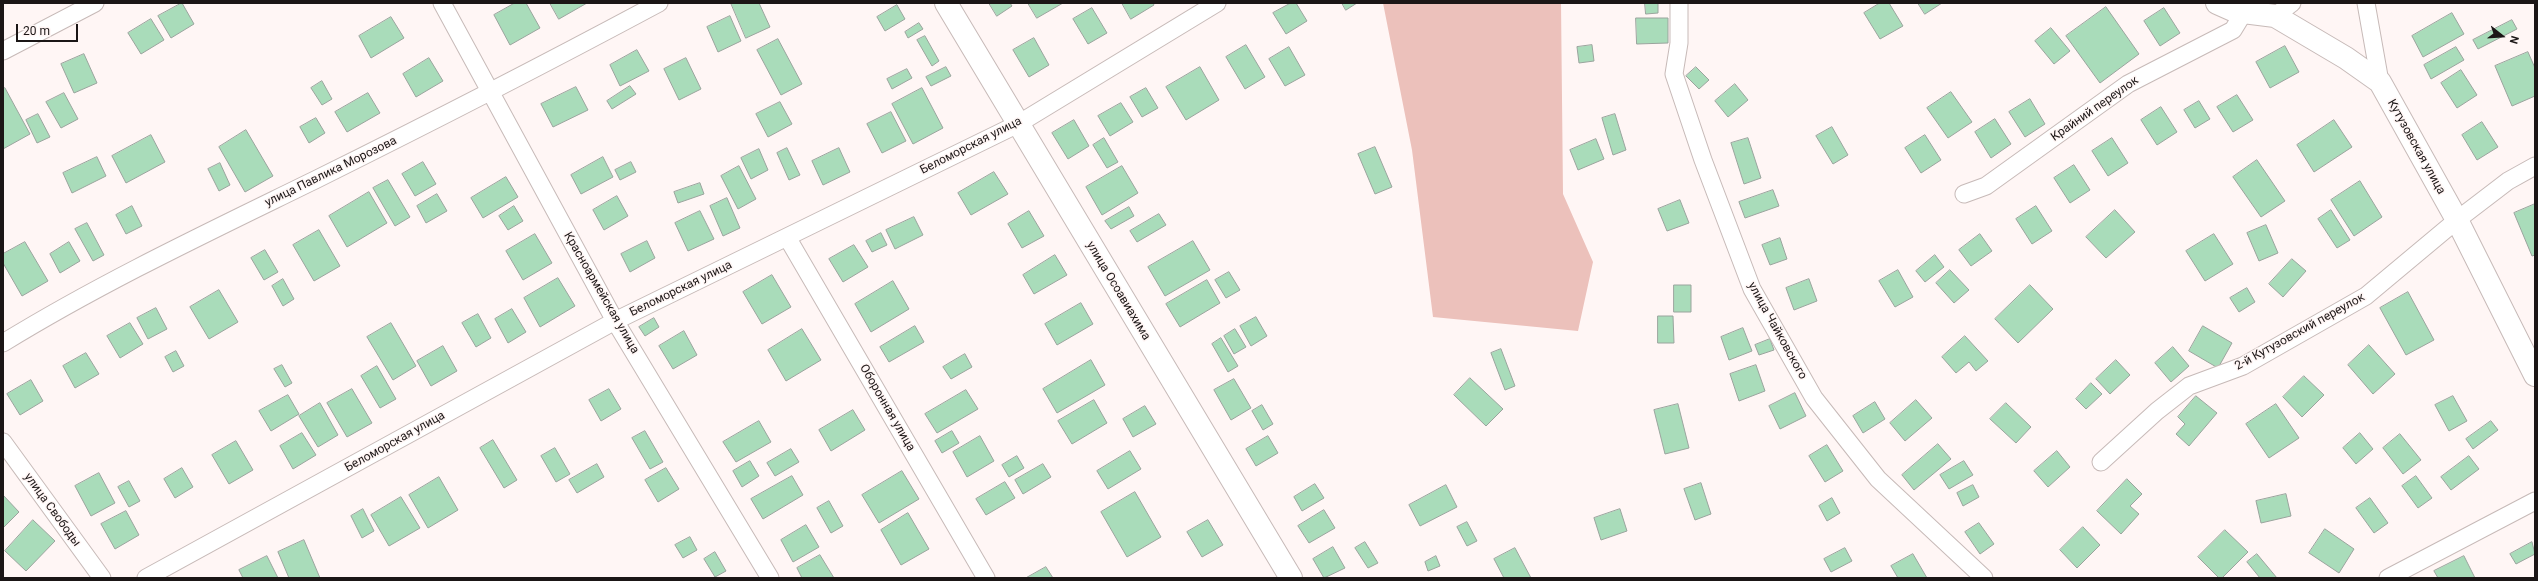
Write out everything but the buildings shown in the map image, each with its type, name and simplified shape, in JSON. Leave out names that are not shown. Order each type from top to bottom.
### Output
[{"type":"street","points":[[3,51],[95,3]]},
{"type":"street","name":"Красноармейская улица","points":[[442,3],[490,94],[615,321],[770,578]]},
{"type":"street","name":"улица Павлика Морозова","points":[[3,343],[49,314],[153,260],[490,94],[659,3]]},
{"type":"street","name":"улица Осоавиахима","points":[[946,3],[1291,578]]},
{"type":"street","name":"Беломорская улица","points":[[146,578],[615,321],[1018,124],[1216,3]]},
{"type":"street","name":"улица Чайковского","points":[[1679,3],[1679,43],[1674,74],[1703,160],[1752,289],[1814,398],[1878,479],[1984,578]]},
{"type":"street","name":"Кутузовская улица","points":[[2218,3],[2235,11],[2275,16],[2340,54],[2380,82],[2457,220],[2535,375]]},
{"type":"street","points":[[2275,16],[2292,3]]},
{"type":"street","points":[[2366,3],[2380,82]]},
{"type":"street","name":"Крайний переулок","points":[[1964,194],[1986,186],[2128,84],[2233,30],[2244,12]]},
{"type":"street","name":"2-й Кутузовский переулок","points":[[2101,462],[2158,411],[2189,386],[2243,366],[2366,296],[2457,220],[2508,181],[2535,166]]},
{"type":"street","name":"Оборонная улица","points":[[787,237],[986,578]]},
{"type":"street","name":"улица Свободы","points":[[3,442],[102,578]]},
{"type":"street","points":[[2388,578],[2535,501]]},
{"type":"shaded area","points":[[1383,3],[1561,3],[1563,194],[1593,262],[1578,331],[1433,317],[1412,150]]}]
